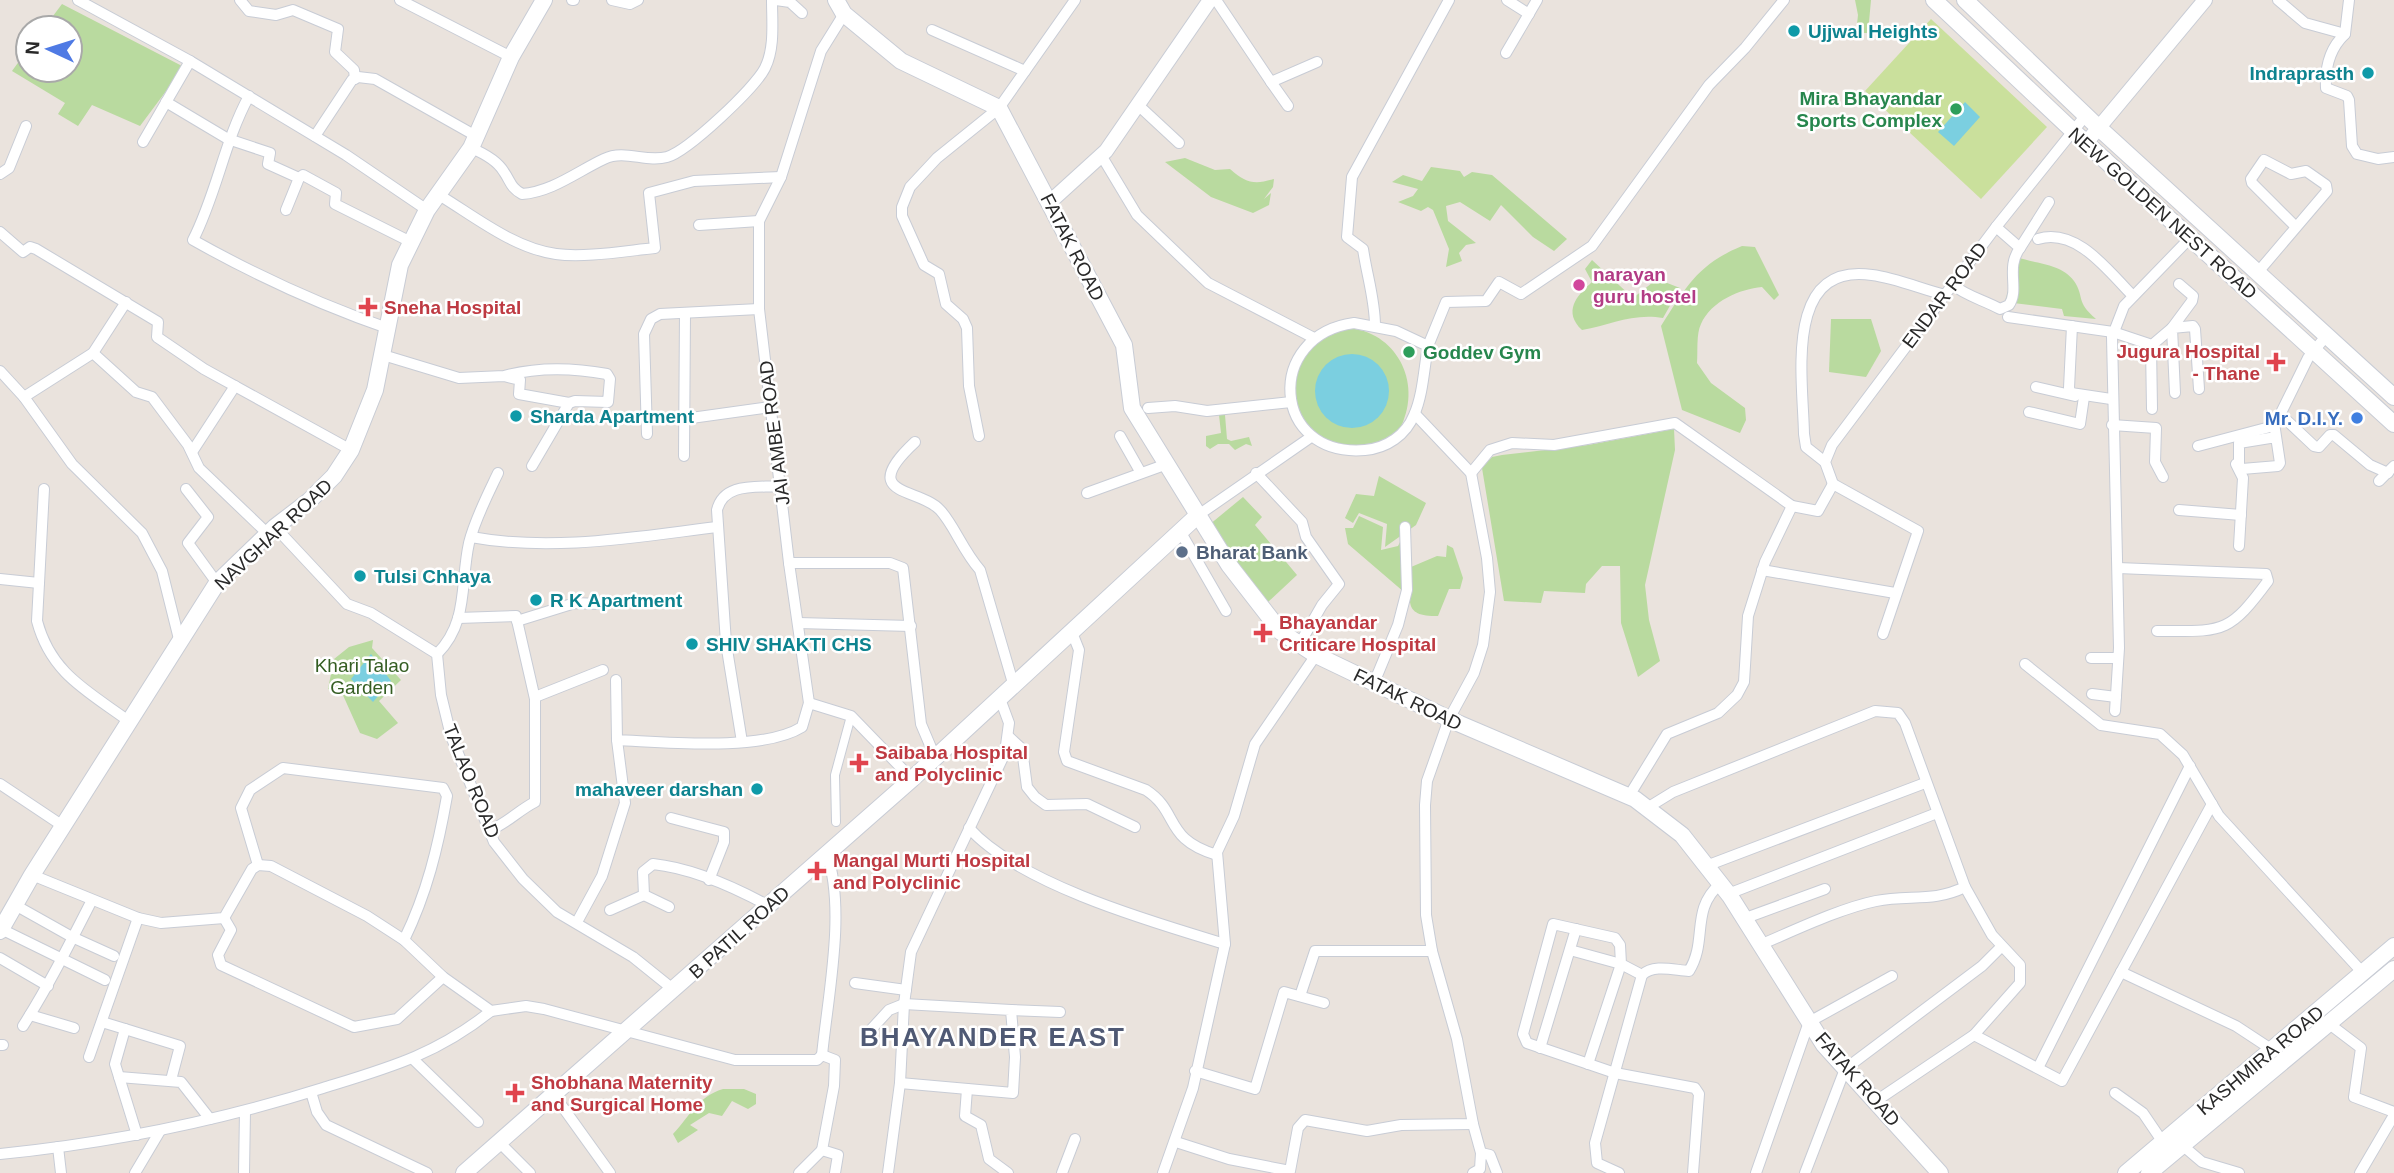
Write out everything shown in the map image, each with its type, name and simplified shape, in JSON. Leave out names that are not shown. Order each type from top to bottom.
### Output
[{"type":"main road","name":"NAVGHAR ROAD","points":[[1,930],[32,875],[216,583],[334,476],[351,450],[375,390],[390,329],[393,293],[411,242],[427,210],[474,142],[511,57],[544,0]]},
{"type":"main road","points":[[836,0],[844,14],[901,61],[999,108]]},
{"type":"main road","name":"NEW GOLDEN NEST ROAD","points":[[1934,0],[2072,131],[2394,424]]},
{"type":"main road","name":"NEW GOLDEN NEST ROAD","points":[[1965,0],[2099,128],[2394,397]]},
{"type":"main road","name":"FATAK ROAD","points":[[999,108],[1008,130],[1051,201],[1124,345],[1132,408],[1229,565],[1281,632],[1316,655],[1449,719],[1629,796],[1682,835],[1724,889],[1824,1045],[1940,1173]]},
{"type":"main road","name":"B PATIL ROAD","points":[[464,1173],[912,779],[1013,682],[1197,516]]},
{"type":"main road","name":"KASHMIRA ROAD","points":[[2126,1173],[2274,1051],[2394,946]]},
{"type":"main road","name":"KASHMIRA ROAD","points":[[2149,1173],[2394,969]]},
{"type":"street","points":[[78,0],[249,96],[427,210]]},
{"type":"street","points":[[240,0],[249,11],[276,15],[293,10],[338,29],[335,52],[354,70],[355,79],[315,136]]},
{"type":"street","points":[[400,0],[511,57]]},
{"type":"street","points":[[612,0],[630,4],[638,0]]},
{"type":"street","points":[[355,79],[375,79],[474,142],[504,171],[512,188],[522,194],[556,184],[615,155],[653,159],[670,156],[721,117],[761,75],[770,55],[774,0],[790,2],[802,13]]},
{"type":"street","points":[[979,436],[969,386],[967,328],[963,319],[946,304],[939,274],[924,265],[902,216],[902,207],[917,178],[999,108],[1075,0]]},
{"type":"street","points":[[1051,201],[1101,156],[1210,0]]},
{"type":"street","points":[[1216,0],[1288,106]]},
{"type":"street","points":[[1376,326],[1376,302],[1369,290],[1363,249],[1347,237],[1352,177],[1449,0]]},
{"type":"street","points":[[1507,0],[1529,13]]},
{"type":"street","points":[[1506,53],[1537,0]]},
{"type":"street","points":[[1428,346],[1396,331],[1376,326],[1354,323],[1332,326],[1314,338],[1297,356],[1291,379],[1292,402],[1297,419],[1311,437],[1331,449],[1376,449],[1396,439],[1415,414],[1428,346],[1446,302],[1486,300],[1499,282],[1521,294],[1592,246],[1710,85],[1745,48],[1784,0]]},
{"type":"street","points":[[2086,143],[2205,0]]},
{"type":"street","points":[[2278,0],[2305,23],[2345,34]]},
{"type":"street","points":[[2349,0],[2345,34],[2334,44],[2330,55],[2326,88],[2347,96],[2350,100],[2352,146],[2357,154],[2378,159],[2394,157]]},
{"type":"street","name":"JAI AMBE ROAD","points":[[809,703],[789,563],[759,309],[759,221],[781,177],[821,51],[844,14]]},
{"type":"street","points":[[932,30],[1025,71]]},
{"type":"street","points":[[144,142],[190,61]]},
{"type":"street","points":[[1271,82],[1317,62]]},
{"type":"street","points":[[249,96],[228,139],[211,197],[193,240],[261,278],[322,306],[390,329]]},
{"type":"street","points":[[166,103],[228,139],[270,153],[268,164],[299,178]]},
{"type":"street","points":[[1138,105],[1179,143]]},
{"type":"street","name":"ENDAR ROAD","points":[[1825,463],[1832,445],[1996,227],[2086,115]]},
{"type":"street","points":[[0,174],[9,168],[26,126]]},
{"type":"street","points":[[1101,156],[1137,215],[1208,283],[1314,338]]},
{"type":"street","points":[[2258,272],[2327,191],[2326,185],[2306,171],[2291,174],[2264,160],[2251,179],[2252,183],[2296,227]]},
{"type":"street","points":[[286,210],[299,178],[303,175],[335,193],[335,204],[411,242]]},
{"type":"street","points":[[439,195],[514,240],[556,254],[620,251],[654,248],[649,193],[694,181],[781,177]]},
{"type":"street","points":[[1953,285],[1965,295],[1976,296],[2000,309],[2006,308],[2012,300],[2012,262],[2049,202]]},
{"type":"street","points":[[699,225],[759,221]]},
{"type":"street","points":[[1996,227],[2020,248]]},
{"type":"street","points":[[0,232],[23,252],[30,247],[36,248],[126,302],[158,322],[157,337],[235,386],[351,450]]},
{"type":"street","points":[[2038,239],[2056,237],[2073,241],[2133,296]]},
{"type":"street","points":[[2115,711],[2118,568],[2111,399],[2113,332],[2116,319],[2133,296],[2190,238]]},
{"type":"street","points":[[1883,634],[1918,531],[1833,484],[1825,463],[1806,447],[1802,335],[1818,291],[1835,277],[1872,275],[1945,295]]},
{"type":"street","points":[[2008,317],[2113,332],[2151,345],[2157,344],[2192,301],[2193,296],[2179,284]]},
{"type":"street","points":[[24,397],[93,353],[126,302]]},
{"type":"street","points":[[647,433],[646,326],[660,314],[759,309]]},
{"type":"street","points":[[684,456],[685,313]]},
{"type":"street","points":[[2029,412],[2080,424],[2079,396],[2069,388],[2072,326]]},
{"type":"street","points":[[2172,328],[2193,326],[2195,329],[2199,389]]},
{"type":"street","points":[[2172,328],[2175,393]]},
{"type":"street","points":[[2198,446],[2270,427],[2314,351],[2327,335]]},
{"type":"street","points":[[2151,345],[2152,409]]},
{"type":"street","points":[[93,353],[136,392],[152,397],[192,452],[200,468],[272,531],[347,604],[371,613],[437,654],[453,637],[471,537],[498,473]]},
{"type":"street","points":[[383,355],[459,378],[504,376],[527,369],[607,374],[610,379],[608,402],[569,403],[519,394],[520,380],[504,376]]},
{"type":"street","points":[[0,371],[24,397],[72,464],[142,533],[162,571],[180,643]]},
{"type":"street","points":[[192,452],[235,386]]},
{"type":"street","points":[[2036,387],[2111,399]]},
{"type":"street","points":[[1148,408],[1175,406],[1208,411],[1292,402]]},
{"type":"street","points":[[532,466],[569,403]]},
{"type":"street","points":[[684,419],[770,407]]},
{"type":"street","points":[[1415,414],[1471,473],[1487,558],[1488,618],[1474,673],[1449,719],[1427,781],[1423,878],[1432,951],[1457,1039],[1472,1124],[1481,1153],[1480,1170],[1474,1173]]},
{"type":"street","points":[[2276,437],[2239,443],[2239,467],[2242,470],[2278,466],[2277,418]]},
{"type":"street","points":[[2277,418],[2314,446],[2319,447],[2330,435],[2334,435],[2370,465],[2391,469]]},
{"type":"street","points":[[1471,473],[1490,450],[1512,443],[1554,444],[1675,423],[1792,506],[1818,511],[1833,484]]},
{"type":"street","points":[[2112,425],[2156,428],[2155,462],[2163,477]]},
{"type":"street","points":[[1121,436],[1141,473]]},
{"type":"street","points":[[1197,516],[1311,437]]},
{"type":"street","points":[[2233,437],[2239,474],[2243,478],[2239,546]]},
{"type":"street","points":[[915,442],[896,459],[893,467],[894,484],[901,492],[937,506],[968,556],[980,570],[1013,682]]},
{"type":"street","points":[[1087,493],[1167,464]]},
{"type":"street","points":[[2379,481],[2391,469]]},
{"type":"street","points":[[1256,473],[1302,523],[1306,537],[1339,584],[1322,605],[1299,645]]},
{"type":"street","points":[[2227,474],[2239,474]]},
{"type":"street","points":[[742,742],[726,642],[717,527],[720,500],[735,489],[780,486]]},
{"type":"street","points":[[44,489],[37,621],[41,637],[61,671],[130,722]]},
{"type":"street","points":[[186,489],[208,517],[188,543],[216,583]]},
{"type":"street","points":[[1629,796],[1667,734],[1718,713],[1737,695],[1744,682],[1748,616],[1762,570],[1792,506]]},
{"type":"street","points":[[2179,510],[2241,515]]},
{"type":"street","points":[[471,537],[508,543],[562,544],[717,527]]},
{"type":"street","points":[[1374,682],[1398,625],[1407,590],[1405,527]]},
{"type":"street","points":[[1180,531],[1226,611]]},
{"type":"street","points":[[789,563],[899,565],[905,575],[922,724],[935,757]]},
{"type":"street","points":[[2118,568],[2266,575],[2268,581],[2261,591],[2241,617],[2229,625],[2195,631],[2157,631]]},
{"type":"street","points":[[1762,570],[1895,593]]},
{"type":"street","points":[[0,579],[39,583]]},
{"type":"street","points":[[517,621],[575,603],[599,604]]},
{"type":"street","points":[[458,618],[516,616],[535,697],[535,802],[519,810],[502,826],[490,830]]},
{"type":"street","points":[[797,623],[911,626]]},
{"type":"street","points":[[1071,630],[1079,650],[1064,752],[1067,761],[1154,795],[1184,841],[1197,849],[1217,855]]},
{"type":"street","name":"TALAO ROAD","points":[[437,654],[441,695],[451,736],[494,842],[523,879],[557,912],[633,957],[674,990]]},
{"type":"street","points":[[1163,1173],[1193,1088],[1225,944],[1217,855],[1234,816],[1255,744],[1316,655]]},
{"type":"street","points":[[2091,658],[2117,658]]},
{"type":"street","points":[[2025,664],[2101,725],[2160,734],[2183,755],[2219,816],[2363,973]]},
{"type":"street","points":[[535,697],[603,670]]},
{"type":"street","points":[[577,922],[602,876],[625,803],[617,740],[616,680]]},
{"type":"street","points":[[2092,694],[2115,697]]},
{"type":"street","points":[[888,1173],[900,1083],[904,1004],[911,952],[1005,753],[1009,737],[1007,713],[999,696]]},
{"type":"street","points":[[617,740],[742,742],[793,732],[802,727],[809,703],[851,716],[912,779]]},
{"type":"street","points":[[1647,808],[1683,788],[1884,709],[1898,713],[1905,723],[1965,887],[2001,947],[2020,965],[2022,979],[1974,1035],[1876,1101]]},
{"type":"street","points":[[836,822],[835,775],[851,716]]},
{"type":"street","points":[[1009,737],[1022,748],[1027,787],[1035,797],[1046,804],[1087,804],[1135,827]]},
{"type":"street","points":[[2038,1068],[2190,766]]},
{"type":"street","points":[[258,865],[241,808],[250,790],[283,768],[443,788],[447,796],[438,847],[420,907],[404,940]]},
{"type":"street","points":[[1706,866],[1925,783]]},
{"type":"street","points":[[0,784],[63,826]]},
{"type":"street","points":[[1974,1035],[2062,1081],[2212,804]]},
{"type":"street","points":[[1619,1173],[1597,1163],[1594,1156],[1642,975],[1648,970],[1656,969],[1689,971],[1695,960],[1704,902],[1724,889],[1937,813]]},
{"type":"street","points":[[671,818],[724,832],[724,842],[709,880]]},
{"type":"street","points":[[969,828],[995,852],[1072,890],[1150,922],[1225,944]]},
{"type":"street","points":[[0,1154],[160,1131],[245,1111],[414,1060],[468,1029],[491,1011],[526,1006],[735,1060],[817,1060],[822,1055],[836,900],[834,873],[828,854]]},
{"type":"street","points":[[644,895],[643,872],[653,864],[671,866],[769,906]]},
{"type":"street","points":[[224,918],[252,869],[258,865],[271,866],[404,940],[443,977],[491,1011]]},
{"type":"street","points":[[32,875],[138,918],[161,923],[224,918]]},
{"type":"street","points":[[1759,945],[1876,901],[1929,899],[1949,895],[1965,887]]},
{"type":"street","points":[[1743,919],[1825,890]]},
{"type":"street","points":[[610,910],[644,895],[669,907]]},
{"type":"street","points":[[23,1026],[48,986],[92,900]]},
{"type":"street","points":[[15,905],[72,937],[114,956]]},
{"type":"street","points":[[89,1057],[138,918]]},
{"type":"street","points":[[224,918],[231,930],[218,955],[221,965],[354,1027],[397,1019],[443,977]]},
{"type":"street","points":[[1588,1064],[1621,964],[1620,945],[1615,938],[1553,924],[1523,1034],[1527,1043],[1540,1048],[1588,1064],[1615,1073],[1690,1087],[1699,1094],[1693,1173]]},
{"type":"street","points":[[1540,1048],[1576,929]]},
{"type":"street","points":[[1,930],[105,981]]},
{"type":"street","points":[[1805,1173],[1845,1069],[1982,966],[2001,947]]},
{"type":"street","points":[[1570,950],[1621,964],[1642,975]]},
{"type":"street","points":[[1300,996],[1315,951],[1432,951]]},
{"type":"street","points":[[0,958],[48,986]]},
{"type":"street","points":[[2121,972],[2236,1026],[2274,1051]]},
{"type":"street","points":[[1756,1173],[1809,1022],[1892,976]]},
{"type":"street","points":[[855,982],[906,990]]},
{"type":"street","points":[[1195,1071],[1255,1089],[1284,992],[1324,1003]]},
{"type":"street","points":[[866,1035],[890,1010],[904,1004],[1060,1012]]},
{"type":"street","points":[[900,1083],[1013,1093],[1015,1057],[1011,1010]]},
{"type":"street","points":[[30,1015],[74,1028]]},
{"type":"street","points":[[102,1022],[180,1046],[172,1080]]},
{"type":"street","points":[[2328,1023],[2361,1048],[2354,1097],[2394,1114],[2360,1173]]},
{"type":"street","points":[[125,1029],[115,1064],[137,1135]]},
{"type":"street","points":[[799,1173],[822,1150],[834,1086],[835,1060],[822,1055]]},
{"type":"street","points":[[414,1060],[478,1122]]},
{"type":"street","points":[[118,1077],[181,1082],[209,1119]]},
{"type":"street","points":[[967,1089],[965,1116],[981,1125],[989,1159],[1004,1172]]},
{"type":"street","points":[[312,1092],[317,1112],[326,1125],[427,1173]]},
{"type":"street","points":[[2115,1093],[2143,1113],[2162,1141]]},
{"type":"street","points":[[554,1095],[610,1173]]},
{"type":"street","points":[[244,1173],[245,1111]]},
{"type":"street","points":[[1176,1142],[1229,1159],[1294,1172],[1298,1128],[1305,1120],[1367,1131],[1401,1125],[1472,1124]]},
{"type":"street","points":[[135,1173],[160,1131]]},
{"type":"street","points":[[1062,1173],[1075,1139]]},
{"type":"street","points":[[499,1142],[530,1173]]},
{"type":"street","points":[[2182,1145],[2202,1162],[2239,1173]]},
{"type":"street","points":[[58,1147],[61,1173]]},
{"type":"street","points":[[822,1150],[838,1155],[835,1173]]},
{"type":"street","points":[[1481,1153],[1490,1155],[1497,1173]]},
{"type":"green space","points":[[1855,0],[1871,0],[1868,33],[1856,33],[1858,15]]},
{"type":"green space","points":[[62,4],[81,14],[54,14]]},
{"type":"green space","points":[[84,15],[184,67],[140,126],[92,105],[78,126],[58,114],[65,103],[34,84],[84,84]]},
{"type":"green space","name":"Mira Bhayandar Sports Complex","points":[[1931,19],[2047,127],[1981,199],[1865,91]]},
{"type":"green space","points":[[1185,158],[1215,170],[1230,169],[1251,182],[1274,179],[1273,187],[1264,199],[1271,193],[1269,205],[1253,213],[1211,197],[1165,162]]},
{"type":"green space","points":[[1431,167],[1460,171],[1464,177],[1472,172],[1492,175],[1567,239],[1554,251],[1533,237],[1501,205],[1490,221],[1460,202],[1446,206],[1448,221],[1476,243],[1466,245],[1459,253],[1462,261],[1446,267],[1449,249],[1433,210],[1428,207],[1421,211],[1398,202],[1413,196],[1418,189],[1392,182],[1403,175],[1422,181]]},
{"type":"green space","points":[[1742,246],[1755,247],[1779,295],[1774,300],[1762,287],[1745,290],[1719,303],[1699,328],[1697,363],[1711,383],[1745,408],[1746,420],[1740,433],[1682,410],[1661,326],[1694,278],[1714,261]]},
{"type":"green space","points":[[2017,257],[2055,267],[2069,275],[2077,286],[2085,308],[2096,319],[2064,316],[2062,309],[2005,302]]},
{"type":"green space","points":[[1592,260],[1633,298],[1657,279],[1680,288],[1663,318],[1631,318],[1582,330],[1573,317],[1574,304],[1592,282],[1585,269]]},
{"type":"green space","points":[[1831,319],[1871,319],[1881,351],[1866,377],[1829,372]]},
{"type":"green space","points":[[1342,328],[1359,330],[1388,345],[1405,372],[1408,388],[1408,405],[1403,422],[1396,433],[1387,441],[1363,448],[1336,444],[1314,434],[1300,416],[1297,404],[1296,379],[1303,356],[1312,344]]},
{"type":"green space","points":[[1219,415],[1225,415],[1227,439],[1231,441],[1249,437],[1252,446],[1246,444],[1235,450],[1229,444],[1218,444],[1210,449],[1206,446],[1206,436],[1221,433]]},
{"type":"green space","points":[[1674,429],[1675,450],[1645,585],[1649,620],[1660,661],[1638,677],[1621,623],[1620,566],[1602,566],[1586,584],[1585,593],[1544,591],[1541,603],[1504,601],[1482,468],[1492,457],[1588,445]]},
{"type":"green space","points":[[1379,476],[1426,503],[1416,525],[1385,547],[1387,524],[1359,513],[1353,523],[1345,518],[1356,494],[1374,496]]},
{"type":"green space","points":[[1243,497],[1262,517],[1255,525],[1297,575],[1268,602],[1246,577],[1209,525]]},
{"type":"green space","points":[[1359,516],[1383,527],[1381,550],[1398,546],[1401,540],[1404,592],[1348,544],[1345,528],[1353,528]]},
{"type":"green space","points":[[1447,545],[1453,548],[1463,578],[1460,589],[1449,589],[1438,616],[1417,613],[1410,603],[1411,567],[1437,556],[1446,557]]},
{"type":"green space","name":"Khari Talao Garden","points":[[373,640],[372,648],[401,680],[379,701],[398,723],[377,739],[360,733],[342,693],[328,689],[334,659],[349,647]]},
{"type":"green space","points":[[723,1089],[744,1089],[756,1094],[756,1104],[748,1109],[732,1101],[722,1116],[709,1113],[690,1125],[698,1130],[678,1143],[673,1134],[701,1102]]},
{"type":"water","points":[[1965,102],[1980,117],[1954,146],[1938,132]]},
{"type":"water","points":[[1352,354],[1366,357],[1378,365],[1386,377],[1389,391],[1386,405],[1378,417],[1366,425],[1352,428],[1338,425],[1326,417],[1318,405],[1315,391],[1318,377],[1326,365],[1338,357]]},
{"type":"water","points":[[371,654],[391,681],[373,702],[351,679]]},
{"type":"place","name":"Ujjwal Heights","points":[[1794,31]]},
{"type":"place","name":"Indraprasth","points":[[2368,73]]},
{"type":"place","name":"Mira Bhayandar Sports Complex","points":[[1956,109]]},
{"type":"place","name":"narayan guru hostel","points":[[1579,285]]},
{"type":"place","name":"Sneha Hospital","points":[[368,307]]},
{"type":"place","name":"Goddev Gym","points":[[1409,352]]},
{"type":"place","name":"Jugura Hospital - Thane","points":[[2276,362]]},
{"type":"place","name":"Sharda Apartment","points":[[516,416]]},
{"type":"place","name":"Mr. D.I.Y.","points":[[2357,418]]},
{"type":"place","name":"Bharat Bank","points":[[1182,552]]},
{"type":"place","name":"Tulsi Chhaya","points":[[360,576]]},
{"type":"place","name":"R K Apartment","points":[[536,600]]},
{"type":"place","name":"Bhayandar Criticare Hospital","points":[[1263,633]]},
{"type":"place","name":"SHIV SHAKTI CHS","points":[[692,644]]},
{"type":"place","name":"Saibaba Hospital and Polyclinic","points":[[859,763]]},
{"type":"place","name":"mahaveer darshan","points":[[757,789]]},
{"type":"place","name":"Mangal Murti Hospital and Polyclinic","points":[[817,871]]},
{"type":"place","name":"Shobhana Maternity and Surgical Home","points":[[515,1093]]},
{"type":"district","name":"BHAYANDER EAST","points":[[993,1037]]}]
